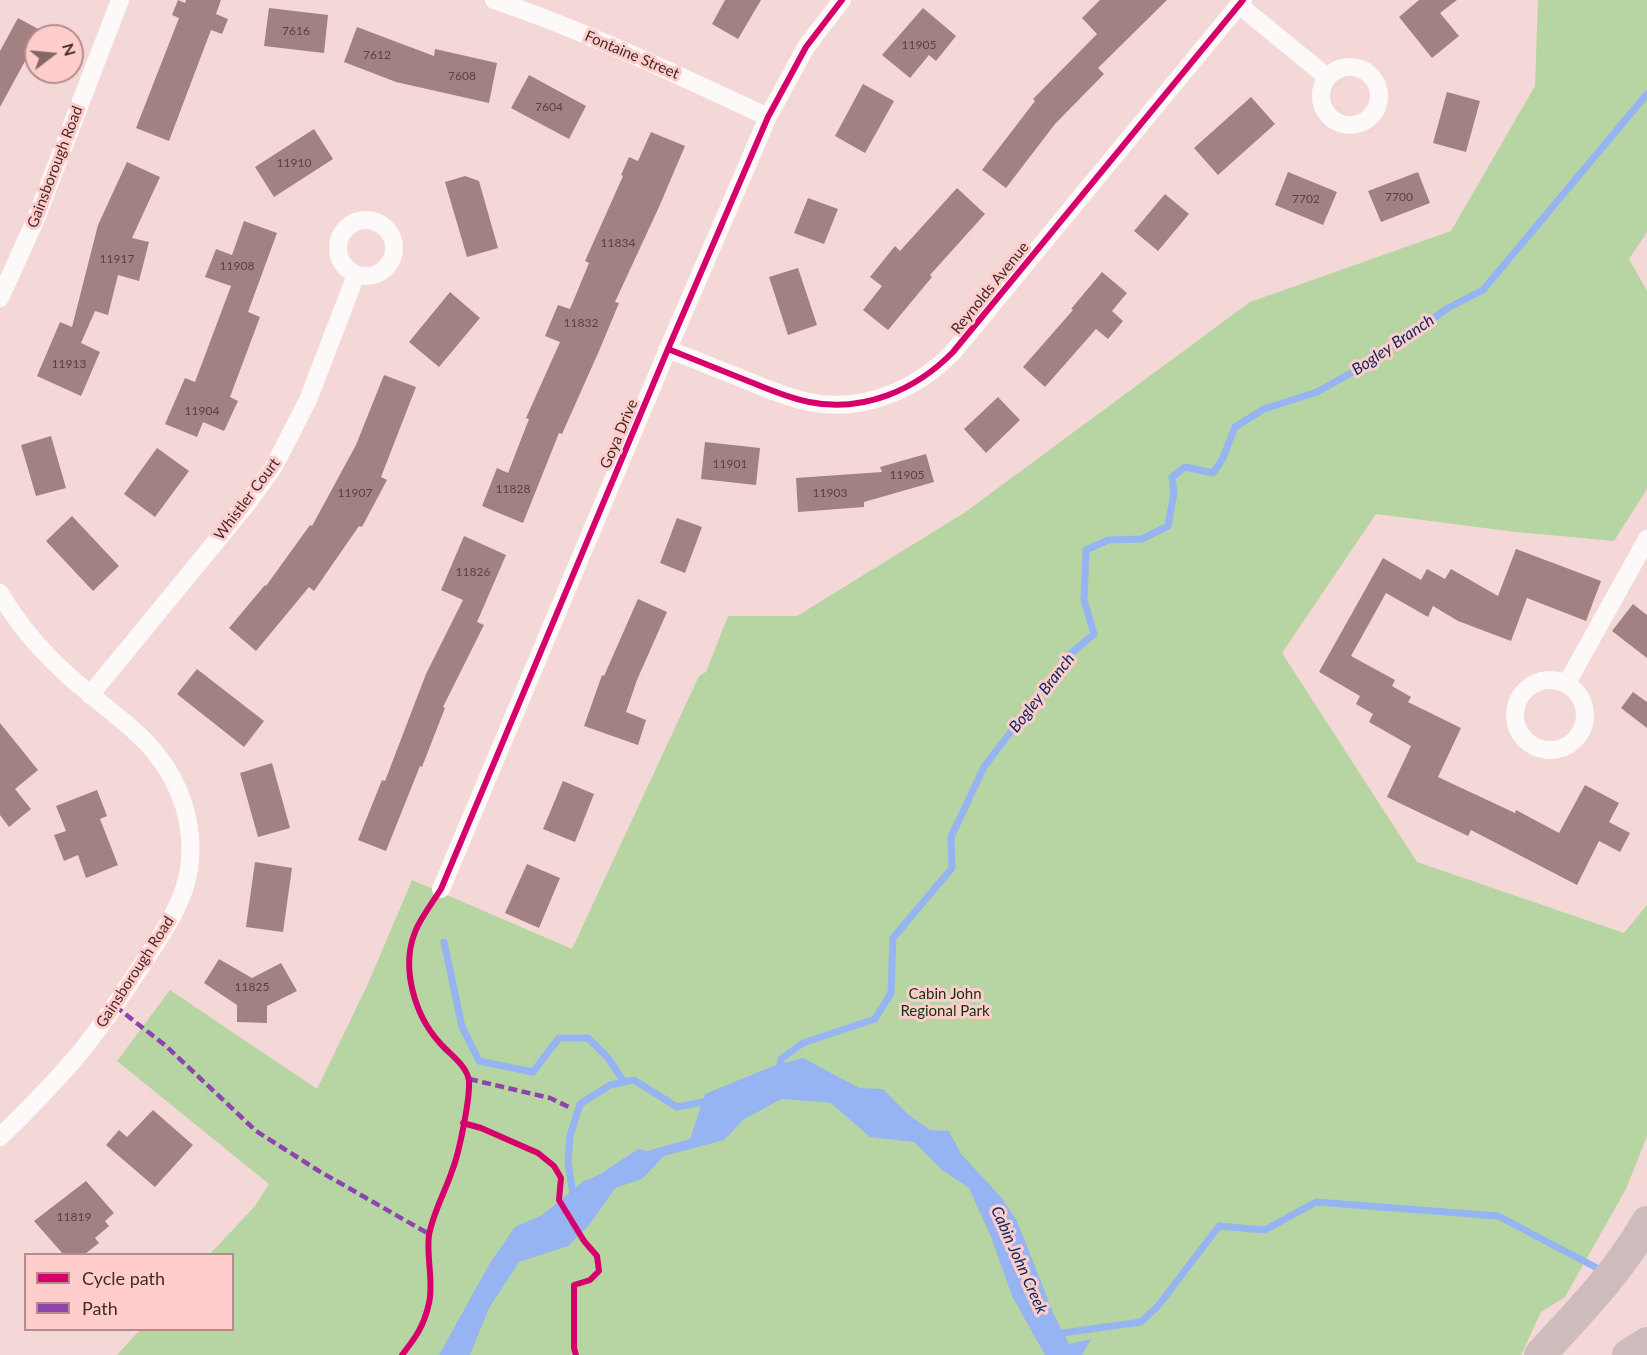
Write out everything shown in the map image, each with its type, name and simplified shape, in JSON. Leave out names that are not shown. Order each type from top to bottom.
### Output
[{"type":"highway","points":[[1540,1355],[1582,1309],[1633,1247],[1647,1222]]},
{"type":"highway","points":[[1628,1355],[1647,1343]]},
{"type":"street","name":"Gainsborough Road","points":[[0,298],[35,221],[120,0]]},
{"type":"street","name":"Fontaine Street","points":[[494,0],[527,11],[669,70],[768,117]]},
{"type":"street","name":"Goya Drive","points":[[441,889],[768,117],[806,47],[842,0]]},
{"type":"street","points":[[1241,2],[1327,77]]},
{"type":"street","name":"Reynolds Avenue","points":[[668,349],[776,392],[809,402],[830,404],[868,402],[893,394],[917,382],[937,369],[953,352],[1241,2]]},
{"type":"street","name":"Whistler Court","points":[[90,695],[246,505],[273,468],[308,400],[356,275]]},
{"type":"street","points":[[1567,683],[1647,539]]},
{"type":"street","name":"Gainsborough Road","points":[[0,593],[25,630],[49,657],[90,695],[136,731],[155,751],[180,791],[190,827],[189,871],[179,902],[164,932],[115,1006],[73,1060],[0,1137]]},
{"type":"green space","name":"Cabin John Regional Park","points":[[1538,0],[1647,0],[1647,232],[1629,259],[1647,291],[1647,489],[1614,541],[1516,532],[1376,514],[1282,653],[1417,862],[1624,933],[1647,905],[1647,1136],[1626,1189],[1565,1297],[1541,1312],[1521,1355],[117,1355],[139,1331],[234,1331],[234,1253],[211,1253],[255,1206],[269,1184],[117,1061],[170,990],[317,1089],[367,986],[412,880],[572,949],[699,676],[706,672],[728,616],[797,616],[964,513],[1250,302],[1451,231],[1535,86]]},
{"type":"water","points":[[803,1058],[859,1088],[883,1089],[910,1116],[930,1130],[949,1131],[961,1154],[1001,1197],[1017,1221],[1054,1315],[1069,1344],[1091,1339],[1082,1355],[1045,1355],[1012,1296],[991,1237],[969,1188],[941,1169],[914,1142],[870,1137],[831,1103],[782,1099],[744,1119],[724,1140],[664,1156],[642,1179],[615,1188],[590,1224],[568,1246],[519,1262],[489,1308],[470,1355],[439,1355],[490,1263],[515,1227],[542,1215],[584,1181],[599,1175],[638,1149],[647,1151],[690,1139],[705,1094],[776,1065]]},
{"type":"building","points":[[178,0],[185,3],[186,0],[221,0],[216,14],[228,19],[222,34],[211,30],[169,141],[136,128],[179,18],[172,15]]},
{"type":"building","points":[[725,0],[761,0],[738,39],[712,24]]},
{"type":"building","points":[[1100,0],[1167,0],[1098,68],[1104,74],[1055,124],[1006,188],[982,170],[1035,101],[1033,99],[1097,34],[1082,18]]},
{"type":"building","points":[[1419,0],[1457,0],[1440,13],[1459,36],[1432,58],[1399,17]]},
{"type":"building","points":[[269,8],[328,15],[324,53],[264,46]]},
{"type":"building","points":[[923,8],[956,36],[936,61],[929,55],[910,78],[882,55]]},
{"type":"building","points":[[18,18],[29,24],[24,24],[24,63],[0,107],[0,51]]},
{"type":"building","points":[[357,27],[434,56],[435,49],[497,63],[489,103],[396,82],[344,62]]},
{"type":"building","points":[[529,75],[586,106],[569,139],[511,108]]},
{"type":"building","points":[[863,84],[894,101],[865,153],[835,136]]},
{"type":"building","points":[[1447,92],[1480,101],[1466,152],[1433,143]]},
{"type":"building","points":[[1251,97],[1275,124],[1218,175],[1194,148]]},
{"type":"building","points":[[314,129],[333,159],[274,197],[255,167]]},
{"type":"building","points":[[651,132],[685,146],[615,302],[619,303],[562,434],[559,433],[523,523],[482,506],[497,468],[508,473],[529,419],[526,418],[560,342],[545,336],[558,305],[570,309],[589,263],[585,261],[623,176],[621,175],[629,157],[638,161]]},
{"type":"building","points":[[127,162],[160,177],[132,238],[149,242],[139,281],[118,275],[108,315],[95,311],[81,343],[100,352],[81,396],[37,376],[60,322],[72,327],[98,225]]},
{"type":"building","points":[[1288,172],[1337,192],[1323,225],[1275,205]]},
{"type":"building","points":[[1418,172],[1430,203],[1381,222],[1368,191]]},
{"type":"building","points":[[465,176],[479,181],[498,248],[467,257],[445,182]]},
{"type":"building","points":[[957,188],[985,214],[930,275],[932,277],[888,330],[863,310],[882,286],[870,277],[895,246],[900,251]]},
{"type":"building","points":[[1165,194],[1189,214],[1158,251],[1134,231]]},
{"type":"building","points":[[808,198],[838,209],[824,244],[794,233]]},
{"type":"building","points":[[244,221],[277,233],[248,312],[260,317],[230,397],[238,401],[224,431],[203,422],[197,437],[165,424],[185,378],[195,382],[231,286],[205,277],[216,249],[232,255]]},
{"type":"building","points":[[798,268],[817,325],[788,335],[769,277]]},
{"type":"building","points":[[1102,272],[1127,293],[1112,311],[1123,321],[1108,339],[1096,329],[1045,387],[1023,367],[1073,310],[1071,309]]},
{"type":"building","points":[[450,292],[480,318],[439,367],[409,342]]},
{"type":"building","points":[[384,375],[416,387],[381,477],[387,480],[362,527],[359,526],[314,591],[309,587],[256,651],[229,628],[266,586],[310,525],[312,526],[356,445]]},
{"type":"building","points":[[998,397],[1020,420],[986,453],[964,429]]},
{"type":"building","points":[[51,436],[66,488],[36,496],[21,445]]},
{"type":"building","points":[[705,442],[760,448],[756,485],[701,479]]},
{"type":"building","points":[[157,448],[189,471],[155,517],[124,494]]},
{"type":"building","points":[[926,454],[934,482],[864,502],[864,507],[798,512],[796,478],[882,472],[880,467]]},
{"type":"building","points":[[72,516],[119,566],[93,591],[46,541]]},
{"type":"building","points":[[677,518],[702,527],[685,573],[660,563]]},
{"type":"building","points":[[464,536],[506,555],[477,622],[484,625],[443,707],[445,708],[422,767],[420,766],[386,851],[358,840],[382,780],[385,781],[426,674],[463,600],[441,590]]},
{"type":"building","points":[[1516,549],[1601,581],[1586,621],[1527,598],[1511,641],[1458,621],[1433,606],[1428,617],[1386,593],[1351,656],[1395,680],[1392,686],[1411,697],[1408,702],[1461,728],[1438,777],[1515,813],[1516,810],[1559,833],[1585,785],[1619,803],[1609,822],[1630,833],[1620,852],[1599,841],[1577,885],[1471,830],[1468,836],[1387,797],[1411,746],[1369,722],[1373,714],[1356,704],[1360,696],[1319,672],[1383,558],[1421,580],[1427,569],[1445,579],[1451,569],[1498,596]]},
{"type":"building","points":[[638,599],[667,612],[637,680],[626,712],[646,720],[638,745],[584,726],[602,675],[604,676]]},
{"type":"building","points":[[1633,604],[1647,615],[1647,658],[1612,631]]},
{"type":"building","points":[[197,669],[264,721],[244,747],[177,694]]},
{"type":"building","points":[[1633,692],[1647,702],[1647,728],[1621,708]]},
{"type":"building","points":[[0,723],[38,770],[15,789],[31,809],[9,827],[0,815]]},
{"type":"building","points":[[272,763],[290,828],[258,837],[240,773]]},
{"type":"building","points":[[563,781],[594,794],[575,842],[543,829]]},
{"type":"building","points":[[97,790],[107,816],[100,819],[118,865],[86,878],[78,855],[64,861],[54,835],[66,831],[56,806]]},
{"type":"building","points":[[255,862],[292,868],[283,932],[246,927]]},
{"type":"building","points":[[527,864],[560,878],[539,928],[505,913]]},
{"type":"building","points":[[219,959],[252,978],[281,963],[297,991],[267,1006],[267,1023],[237,1022],[237,1005],[204,983]]},
{"type":"building","points":[[153,1110],[193,1145],[155,1187],[106,1145],[119,1130],[127,1137]]},
{"type":"building","points":[[86,1181],[114,1213],[105,1221],[109,1226],[95,1238],[99,1243],[86,1253],[62,1253],[34,1221]]},
{"type":"waterway","name":"Bogley Branch","points":[[779,1073],[781,1059],[803,1043],[875,1019],[891,993],[893,938],[952,868],[951,837],[984,767],[1069,655],[1094,634],[1084,600],[1086,550],[1108,540],[1142,539],[1168,526],[1174,493],[1172,477],[1185,467],[1213,473],[1222,460],[1235,427],[1264,409],[1317,392],[1367,364],[1448,308],[1483,290],[1647,94]]},
{"type":"waterway","points":[[444,942],[462,1027],[479,1061],[533,1072],[559,1038],[588,1038],[608,1058],[624,1082]]},
{"type":"waterway","name":"Cabin John Creek","points":[[574,1200],[568,1163],[570,1136],[580,1104],[610,1085],[634,1080],[677,1107],[709,1101]]},
{"type":"waterway","points":[[1055,1334],[1141,1322],[1158,1306],[1219,1226],[1265,1230],[1316,1202],[1498,1216],[1597,1268]]},
{"type":"marked path","points":[[115,1006],[166,1046],[256,1131],[319,1171],[429,1234]]},
{"type":"marked path","points":[[469,1079],[550,1098],[571,1108]]},
{"type":"cycle path","points":[[402,1355],[419,1331],[427,1311],[431,1287],[429,1235],[455,1163],[469,1089],[468,1075],[430,1031],[412,990],[409,960],[415,932],[441,889],[768,117],[806,47],[842,0]]},
{"type":"cycle path","points":[[668,349],[786,396],[829,405],[869,401],[905,387],[922,377],[953,352],[1243,0]]},
{"type":"cycle path","points":[[463,1123],[481,1128],[538,1153],[554,1166],[561,1178],[559,1200],[584,1241],[597,1256],[599,1271],[590,1280],[574,1285],[576,1355]]}]
